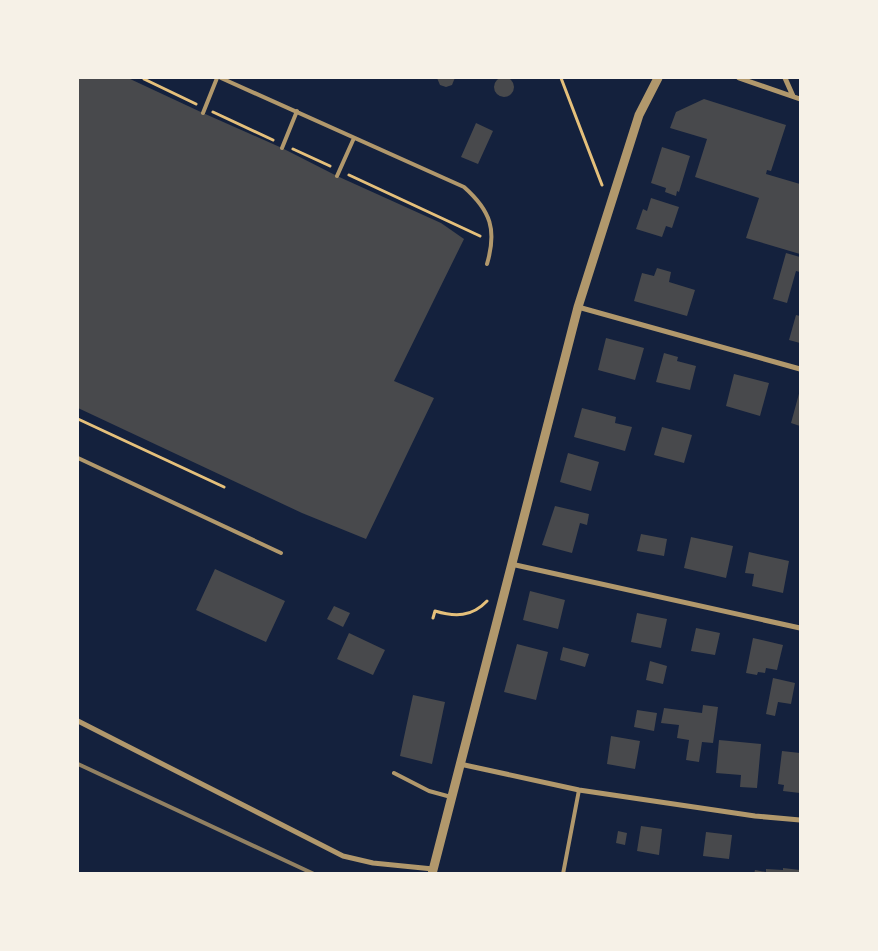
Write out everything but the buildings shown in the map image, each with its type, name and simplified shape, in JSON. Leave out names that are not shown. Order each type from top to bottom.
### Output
[{"type":"street","points":[[78,721],[343,856],[373,863],[432,871],[578,308],[639,115],[658,78]]},
{"type":"street","points":[[739,78],[800,98]]},
{"type":"street","points":[[785,78],[793,96]]},
{"type":"street","points":[[578,308],[800,368]]},
{"type":"street","points":[[511,564],[800,628]]},
{"type":"street","points":[[460,764],[579,790],[755,816],[800,820]]},
{"type":"lane","points":[[203,113],[217,78]]},
{"type":"lane","points":[[221,78],[464,187],[485,210],[491,223],[492,248],[487,264]]},
{"type":"lane","points":[[283,146],[297,111]]},
{"type":"lane","points":[[337,176],[354,138]]},
{"type":"lane","points":[[78,458],[281,552]]},
{"type":"lane","points":[[394,773],[429,790],[451,797]]},
{"type":"lane","points":[[563,874],[579,790]]},
{"type":"path","points":[[143,78],[283,146],[492,241]]},
{"type":"path","points":[[560,78],[602,186]]},
{"type":"path","points":[[78,419],[224,487]]},
{"type":"path","points":[[433,618],[435,611],[454,616],[467,615],[478,610],[491,594]]},
{"type":"railway","points":[[78,764],[314,874]]}]
